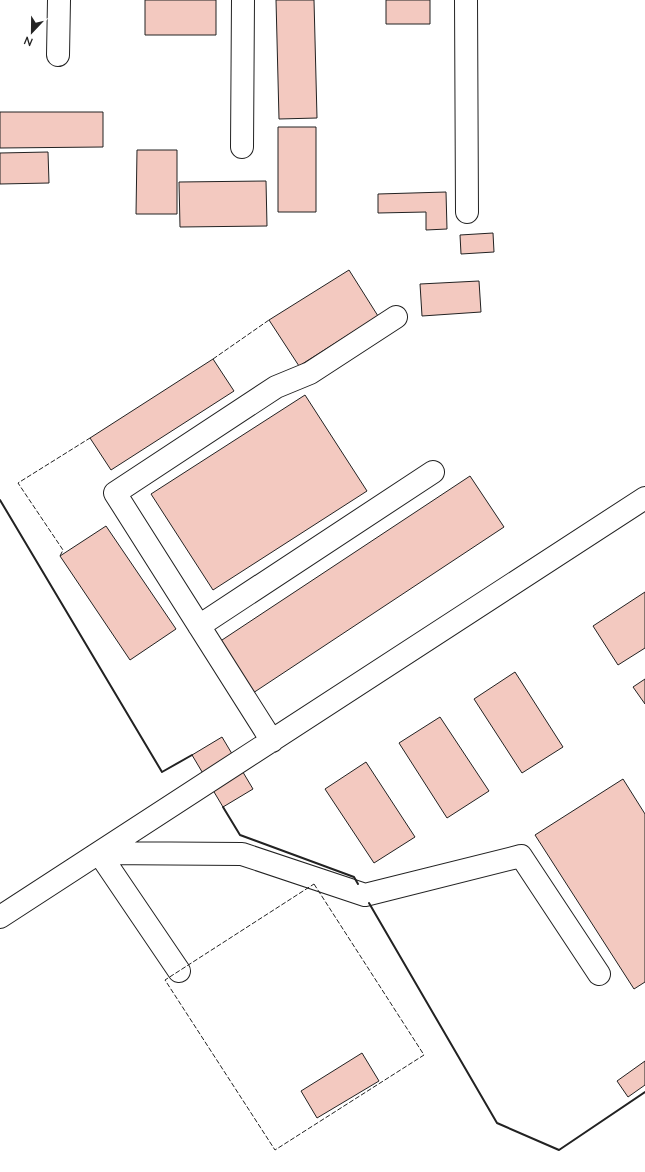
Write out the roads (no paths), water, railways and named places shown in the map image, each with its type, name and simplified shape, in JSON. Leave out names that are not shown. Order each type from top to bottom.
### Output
[{"type":"street","points":[[58,55],[59,0]]},
{"type":"street","points":[[242,148],[243,0]]},
{"type":"street","points":[[466,0],[467,212]]},
{"type":"street","points":[[272,741],[115,493],[276,387],[310,373],[396,317]]},
{"type":"street","points":[[199,626],[433,472]]},
{"type":"street","points":[[0,917],[645,498]]},
{"type":"street","points":[[99,853],[179,971]]},
{"type":"street","points":[[99,853],[242,854],[364,896],[521,856],[599,974]]}]
